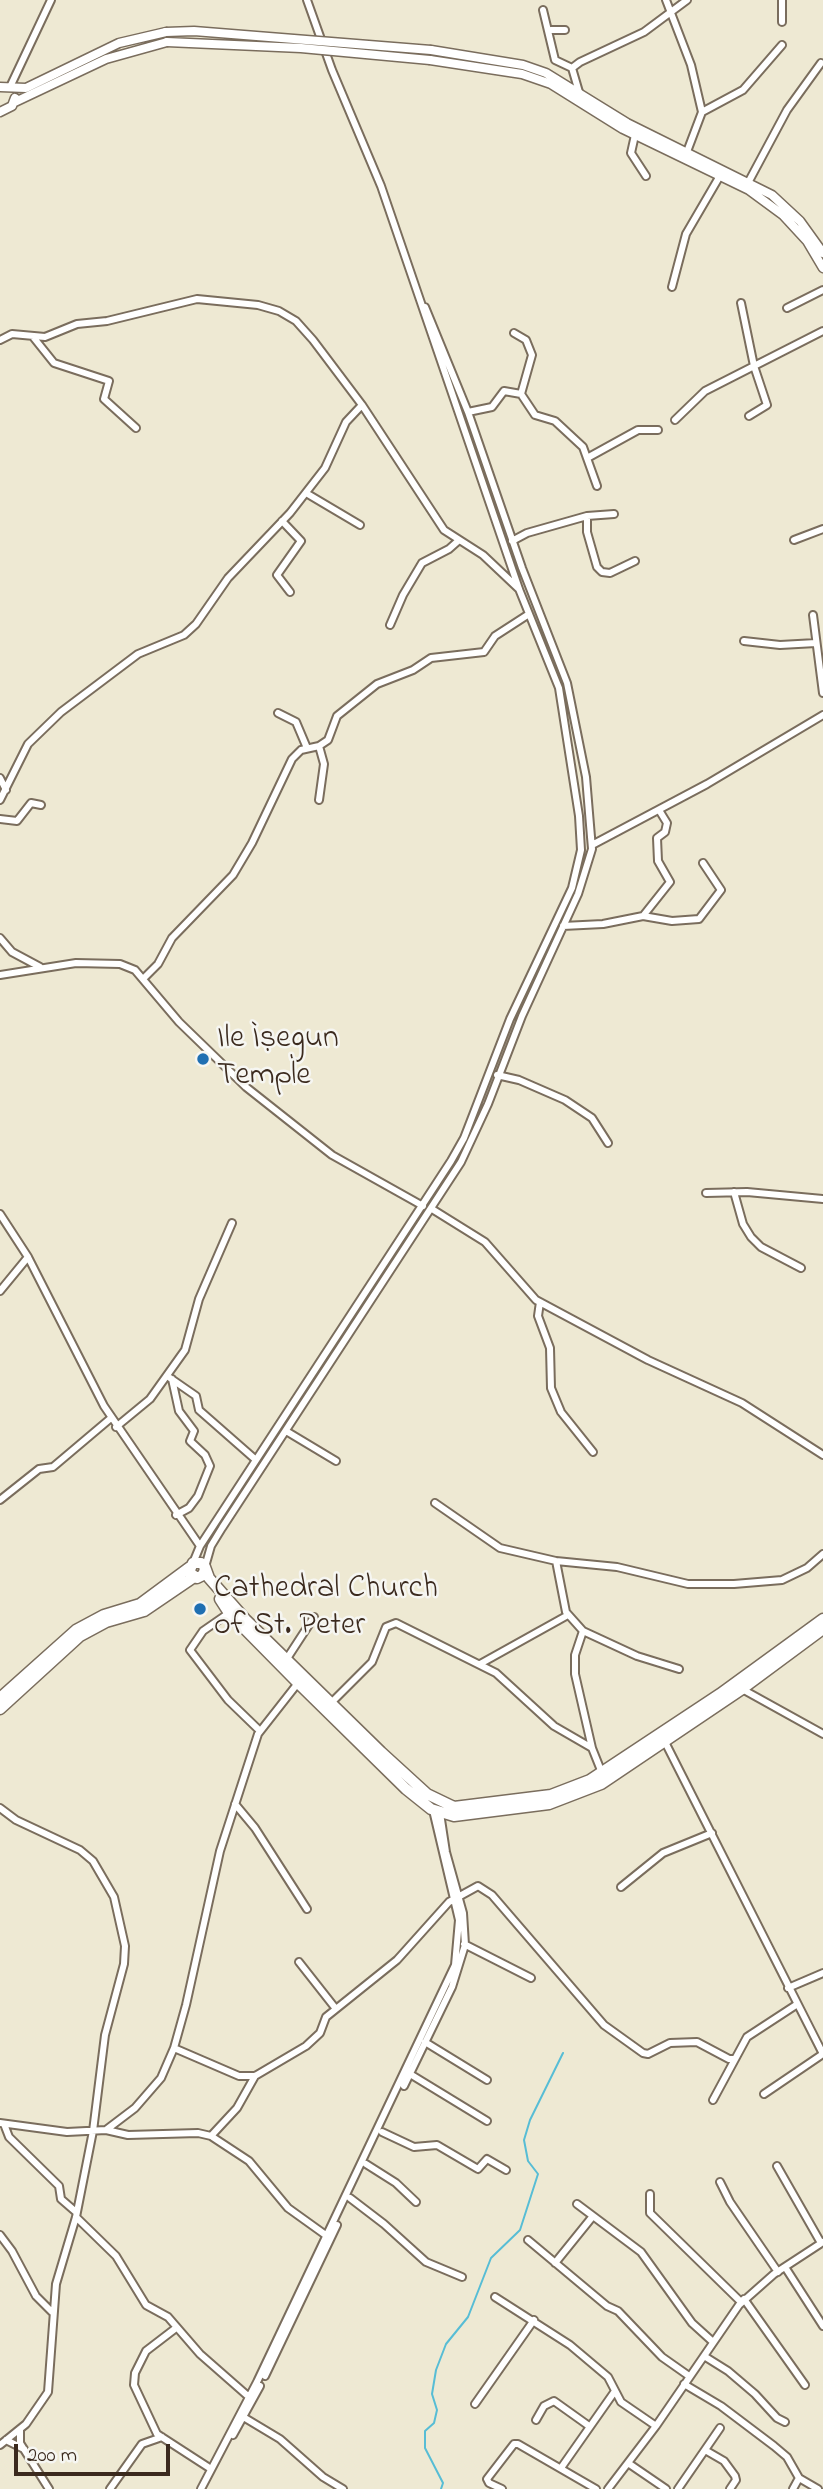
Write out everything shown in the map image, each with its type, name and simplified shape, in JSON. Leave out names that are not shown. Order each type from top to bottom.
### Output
[{"type":"highway","points":[[194,1571],[203,1575],[205,1568]]},
{"type":"highway","points":[[205,1568],[232,1605],[331,1703],[378,1755],[427,1794],[454,1807],[551,1795],[602,1773],[720,1694],[823,1619]]},
{"type":"highway","points":[[194,1571],[229,1613],[298,1683],[437,1812],[454,1816],[566,1800],[601,1784],[742,1689],[823,1629]]},
{"type":"highway","points":[[0,1698],[76,1630],[104,1615],[140,1604],[194,1571]]},
{"type":"highway","points":[[0,1709],[80,1636],[106,1622],[144,1611],[194,1571]]},
{"type":"main road","points":[[0,86],[11,88],[42,82],[80,60],[119,43],[166,32],[194,31],[431,55],[538,69],[635,135],[750,181],[789,209],[823,253]]},
{"type":"main road","points":[[0,113],[15,102],[106,59],[167,42],[431,55]]},
{"type":"main road","points":[[11,88],[15,102]]},
{"type":"main road","points":[[575,94],[686,155]]},
{"type":"main road","points":[[722,172],[783,215],[807,241],[823,268]]},
{"type":"street","points":[[11,88],[51,0]]},
{"type":"street","points":[[194,1571],[200,1546],[423,1206],[464,1138],[510,1018],[572,888],[581,836],[559,688],[519,589],[403,253],[307,0]]},
{"type":"street","points":[[666,0],[691,65],[702,112],[686,155]]},
{"type":"street","points":[[572,68],[644,32],[687,0]]},
{"type":"street","points":[[782,0],[782,22]]},
{"type":"street","points":[[543,10],[551,30],[555,60],[572,68]]},
{"type":"street","points":[[551,30],[565,30]]},
{"type":"street","points":[[702,112],[743,90],[782,45]]},
{"type":"street","points":[[750,181],[787,110],[821,63]]},
{"type":"street","points":[[572,68],[575,94]]},
{"type":"street","points":[[0,86],[15,78]]},
{"type":"street","points":[[635,135],[631,153],[646,176]]},
{"type":"street","points":[[672,287],[686,234],[722,172]]},
{"type":"street","points":[[205,1568],[211,1546],[432,1209],[475,1133],[522,1016],[584,879],[592,845],[586,777],[567,683],[512,541],[468,412],[403,253]]},
{"type":"street","points":[[788,308],[823,290]]},
{"type":"street","points":[[0,340],[12,334],[34,338],[77,324],[107,321],[197,299],[258,305],[288,315],[305,330],[362,405],[444,530],[457,541],[483,555],[519,589]]},
{"type":"street","points":[[741,303],[754,366],[767,405],[749,416]]},
{"type":"street","points":[[675,419],[705,391],[823,331]]},
{"type":"street","points":[[514,333],[526,340],[532,355],[521,394]]},
{"type":"street","points":[[34,338],[54,363],[110,381],[104,399],[136,428]]},
{"type":"street","points":[[468,412],[492,407],[504,391],[521,394],[535,415],[555,421],[583,447],[589,457],[597,486]]},
{"type":"street","points":[[0,800],[28,744],[61,712],[138,654],[190,630],[228,578],[306,493],[325,468],[346,422],[362,405]]},
{"type":"street","points":[[589,457],[638,430],[658,430]]},
{"type":"street","points":[[306,493],[360,525]]},
{"type":"street","points":[[512,541],[527,533],[587,516],[614,514]]},
{"type":"street","points":[[587,516],[597,567],[602,572],[610,573],[635,561]]},
{"type":"street","points":[[282,521],[301,541],[277,575],[290,592]]},
{"type":"street","points":[[794,540],[823,529]]},
{"type":"street","points":[[390,625],[403,595],[422,563],[449,549],[457,541]]},
{"type":"street","points":[[144,978],[158,964],[172,938],[233,875],[252,843],[292,759],[307,748],[320,746],[328,740],[337,716],[377,684],[402,675],[431,658],[484,652],[495,636],[529,614]]},
{"type":"street","points":[[813,615],[823,693]]},
{"type":"street","points":[[539,634],[546,630]]},
{"type":"street","points":[[744,641],[780,645],[816,643]]},
{"type":"street","points":[[278,713],[296,722],[307,748]]},
{"type":"street","points":[[592,845],[736,768],[823,715]]},
{"type":"street","points":[[319,800],[324,764],[320,746]]},
{"type":"street","points":[[0,778],[6,790]]},
{"type":"street","points":[[0,819],[17,821],[31,803],[41,805]]},
{"type":"street","points":[[643,916],[670,881],[659,861],[656,838],[665,832],[667,823],[660,810]]},
{"type":"street","points":[[563,926],[603,924],[643,916],[672,921],[699,919],[721,890],[703,863]]},
{"type":"street","points":[[0,937],[12,952],[40,967]]},
{"type":"street","points":[[0,975],[76,963],[120,964],[144,978],[179,1022],[246,1087],[332,1155],[423,1206]]},
{"type":"street","points":[[488,1074],[519,1080],[565,1100],[592,1118],[608,1143]]},
{"type":"street","points":[[734,1192],[743,1224],[751,1237],[761,1248],[802,1268]]},
{"type":"street","points":[[706,1193],[734,1192],[823,1199]]},
{"type":"street","points":[[432,1209],[485,1242],[540,1302],[648,1360],[742,1403],[823,1455]]},
{"type":"street","points":[[0,1214],[27,1257],[116,1427],[200,1546]]},
{"type":"street","points":[[116,1427],[150,1399],[170,1377],[186,1350],[199,1299],[232,1223]]},
{"type":"street","points":[[0,1291],[27,1257]]},
{"type":"street","points":[[540,1302],[538,1316],[550,1348],[551,1388],[561,1412],[593,1452]]},
{"type":"street","points":[[170,1377],[196,1396],[199,1410],[256,1460]]},
{"type":"street","points":[[170,1377],[179,1411],[194,1431],[190,1441],[205,1455],[210,1466],[194,1502],[176,1515]]},
{"type":"street","points":[[0,1500],[39,1469],[53,1467],[111,1418]]},
{"type":"street","points":[[286,1431],[336,1461]]},
{"type":"street","points":[[435,1503],[500,1548],[556,1561],[601,1564],[664,1579],[709,1585],[782,1580],[807,1568],[823,1554]]},
{"type":"street","points":[[556,1561],[558,1585],[568,1615],[583,1631],[636,1656],[679,1669]]},
{"type":"street","points":[[229,1613],[203,1632],[190,1650],[229,1700],[260,1730]]},
{"type":"street","points":[[480,1664],[568,1615]]},
{"type":"street","points":[[286,1660],[314,1618]]},
{"type":"street","points":[[331,1703],[372,1662],[382,1635],[391,1624],[480,1664],[502,1677],[554,1726],[592,1748]]},
{"type":"street","points":[[583,1631],[575,1665],[592,1748],[602,1773]]},
{"type":"street","points":[[106,2130],[135,2108],[153,2089],[174,2048],[220,1851],[260,1730],[298,1683]]},
{"type":"street","points":[[742,1689],[823,1734]]},
{"type":"street","points":[[665,1742],[823,2054],[764,2094]]},
{"type":"street","points":[[235,1804],[255,1828],[307,1909]]},
{"type":"street","points":[[0,1808],[16,1820],[87,1854],[108,1883],[119,1911],[125,1958],[107,2024],[93,2132],[76,2215],[56,2284],[48,2392],[20,2429],[3,2442]]},
{"type":"street","points":[[203,2489],[350,2198],[457,1976],[462,1943],[457,1895],[437,1812]]},
{"type":"street","points":[[621,1887],[663,1853],[712,1833]]},
{"type":"street","points":[[211,2136],[237,2108],[255,2077],[306,2046],[320,2033],[326,2017],[397,1960],[457,1895],[475,1886],[488,1891],[604,2025],[643,2053],[648,2054],[670,2043],[697,2042],[733,2059]]},
{"type":"street","points":[[462,1943],[531,1978]]},
{"type":"street","points":[[203,2489],[211,2469],[241,2416],[447,1986],[462,1943]]},
{"type":"street","points":[[299,1962],[336,2009]]},
{"type":"street","points":[[788,1988],[823,1973]]},
{"type":"street","points":[[713,2099],[733,2059],[752,2032],[796,2005]]},
{"type":"street","points":[[425,2042],[487,2080]]},
{"type":"street","points":[[174,2048],[239,2076],[255,2077]]},
{"type":"street","points":[[410,2074],[487,2121]]},
{"type":"street","points":[[2,2124],[67,2132],[106,2130],[128,2136],[198,2133],[211,2136],[249,2161],[288,2208],[327,2236]]},
{"type":"street","points":[[2,2124],[9,2137],[59,2186],[61,2199],[116,2256],[146,2305],[165,2315],[249,2397]]},
{"type":"street","points":[[382,2132],[414,2147],[437,2145],[478,2169],[487,2159],[506,2170]]},
{"type":"street","points":[[366,2164],[396,2183],[416,2202]]},
{"type":"street","points":[[608,2489],[656,2426],[743,2301],[778,2272],[822,2243],[777,2166]]},
{"type":"street","points":[[720,2182],[730,2202],[778,2272]]},
{"type":"street","points":[[650,2194],[650,2213],[743,2301],[804,2385]]},
{"type":"street","points":[[350,2198],[426,2262],[462,2277]]},
{"type":"street","points":[[577,2204],[641,2252],[692,2323],[713,2342]]},
{"type":"street","points":[[555,2263],[593,2216]]},
{"type":"street","points":[[0,2235],[12,2251],[36,2296],[52,2312]]},
{"type":"street","points":[[528,2240],[607,2306],[618,2311],[662,2357],[689,2376]]},
{"type":"street","points":[[785,2267],[823,2326]]},
{"type":"street","points":[[495,2297],[534,2320],[589,2361],[608,2377],[621,2402],[656,2426]]},
{"type":"street","points":[[475,2404],[534,2320]]},
{"type":"street","points":[[176,2328],[146,2351],[135,2374],[134,2385],[150,2423],[162,2437],[211,2469]]},
{"type":"street","points":[[704,2356],[728,2371],[755,2394],[776,2418],[785,2423]]},
{"type":"street","points":[[684,2384],[721,2406],[787,2457],[793,2472],[818,2489]]},
{"type":"street","points":[[561,2468],[615,2390]]},
{"type":"street","points":[[536,2420],[544,2406],[554,2401],[589,2426]]},
{"type":"street","points":[[241,2416],[280,2439],[323,2477],[343,2489]]},
{"type":"street","points":[[678,2489],[720,2428]]},
{"type":"street","points":[[20,2429],[24,2449],[49,2489]]},
{"type":"street","points":[[110,2489],[142,2444],[162,2437]]},
{"type":"street","points":[[3,2442],[24,2449]]},
{"type":"street","points":[[502,2489],[489,2483],[487,2479],[514,2444],[596,2489]]},
{"type":"street","points":[[705,2450],[724,2461],[734,2476],[736,2480],[730,2489]]},
{"type":"street","points":[[628,2463],[666,2489]]},
{"type":"street","points":[[793,2489],[799,2478]]},
{"type":"waterway","points":[[441,2489],[443,2483],[425,2448],[425,2431],[434,2423],[437,2410],[432,2394],[436,2370],[446,2344],[468,2317],[491,2258],[520,2230],[538,2174],[528,2161],[524,2140],[530,2120],[563,2053]]},
{"type":"place","name":"Ile Ìṣegun Temple","points":[[203,1059]]},
{"type":"place","name":"Cathedral Church of St. Peter","points":[[200,1609]]}]
